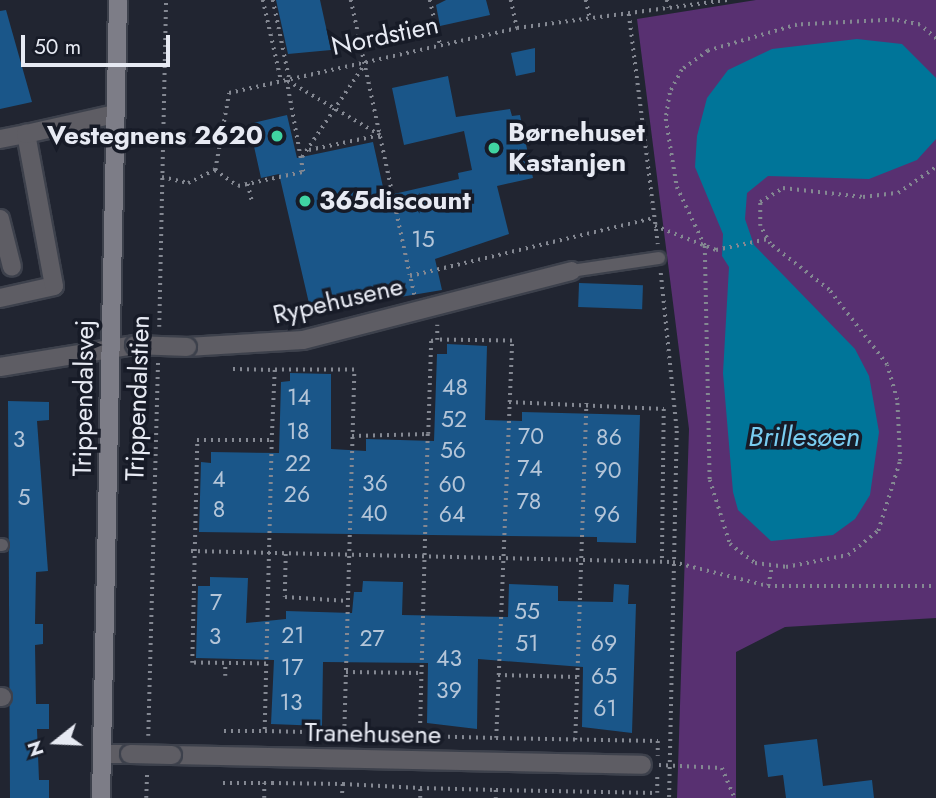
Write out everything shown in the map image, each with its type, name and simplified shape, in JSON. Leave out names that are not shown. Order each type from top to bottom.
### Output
[{"type":"street","name":"Trippendalsvej","points":[[101,798],[118,0]]},
{"type":"street","points":[[0,139],[115,114]]},
{"type":"street","points":[[0,298],[54,286],[26,134]]},
{"type":"street","points":[[0,219],[12,268]]},
{"type":"street","name":"Rypehusene","points":[[0,367],[112,345],[187,347],[303,340],[571,271]]},
{"type":"street","name":"Tranehusene","points":[[102,754],[642,765]]},
{"type":"lane","points":[[571,271],[659,258]]},
{"type":"path","name":"Trippendalstien","points":[[159,334],[166,0]]},
{"type":"path","points":[[263,0],[286,79],[380,135]]},
{"type":"path","points":[[162,177],[188,183],[215,170],[238,186],[303,172],[273,0]]},
{"type":"path","points":[[351,0],[418,310]]},
{"type":"path","points":[[430,0],[440,44]]},
{"type":"path","points":[[511,0],[517,28]]},
{"type":"path","points":[[586,0],[590,19]]},
{"type":"path","points":[[667,0],[669,8]]},
{"type":"path","name":"Nordstien","points":[[215,170],[229,93],[517,28],[727,0]]},
{"type":"path","points":[[629,14],[677,431],[669,798]]},
{"type":"path","points":[[936,39],[920,24],[894,20],[797,24],[708,51],[682,69],[670,93],[667,119],[677,187],[705,246],[710,480],[730,544],[755,563],[772,565],[848,555],[878,531],[900,461],[897,400],[887,365],[829,290],[768,239],[760,226],[760,202],[772,191],[898,192],[936,167]]},
{"type":"path","points":[[301,159],[364,63]]},
{"type":"path","points":[[307,150],[380,135]]},
{"type":"path","points":[[248,184],[252,201]]},
{"type":"path","points":[[410,276],[654,218]]},
{"type":"path","points":[[655,226],[716,250],[768,239]]},
{"type":"path","points":[[437,340],[512,341],[496,738]]},
{"type":"path","points":[[420,736],[430,341]]},
{"type":"path","name":"Trippendalstien","points":[[148,743],[159,347]]},
{"type":"path","points":[[233,369],[354,369],[344,733]]},
{"type":"path","points":[[265,731],[275,370]]},
{"type":"path","points":[[509,402],[586,403],[664,409],[662,562]]},
{"type":"path","points":[[575,740],[586,403]]},
{"type":"path","points":[[352,436],[428,434]]},
{"type":"path","points":[[266,664],[192,663],[193,551],[197,440],[272,440]]},
{"type":"path","points":[[193,551],[673,562],[768,586],[936,586]]},
{"type":"path","points":[[286,554],[285,597],[348,601]]},
{"type":"path","points":[[768,586],[772,565]]},
{"type":"path","points":[[225,663],[225,676]]},
{"type":"path","points":[[346,672],[422,673]]},
{"type":"path","points":[[498,675],[577,677]]},
{"type":"path","points":[[223,783],[657,793],[658,741],[224,731]]},
{"type":"path","points":[[139,755],[146,798]]},
{"type":"path","points":[[670,765],[722,768],[734,798]]},
{"type":"path","points":[[264,783],[264,798]]},
{"type":"path","points":[[342,798],[343,784]]},
{"type":"path","points":[[419,798],[420,788]]},
{"type":"path","points":[[496,790],[496,798]]},
{"type":"path","points":[[574,792],[574,798]]},
{"type":"shaded area","points":[[756,0],[936,0],[936,618],[785,627],[736,652],[736,798],[677,798],[689,429],[637,19]]},
{"type":"water","name":"Brillesøen","points":[[857,39],[902,44],[936,78],[936,139],[917,160],[869,179],[768,176],[747,193],[745,219],[754,245],[855,349],[869,376],[879,432],[870,495],[855,519],[833,535],[771,541],[738,510],[733,492],[723,373],[729,267],[722,256],[723,234],[695,167],[697,136],[707,98],[728,70],[772,49]]},
{"type":"building","points":[[276,0],[320,0],[331,50],[288,54]]},
{"type":"building","points":[[446,0],[486,0],[490,15],[440,26],[436,5]]},
{"type":"building","points":[[6,10],[32,102],[0,109],[0,11]]},
{"type":"building","points":[[535,48],[535,72],[516,76],[511,53]]},
{"type":"building","points":[[448,76],[456,117],[510,109],[512,116],[520,115],[533,178],[497,186],[509,234],[435,259],[442,290],[311,312],[279,174],[261,178],[249,124],[287,115],[297,158],[373,142],[385,196],[459,179],[458,173],[472,170],[464,131],[404,145],[392,88]]},
{"type":"building","points":[[579,283],[643,285],[642,309],[578,307]]},
{"type":"building","points":[[447,344],[487,346],[485,420],[522,421],[522,412],[640,415],[636,543],[597,542],[597,537],[199,532],[201,462],[211,463],[211,452],[279,453],[281,382],[290,381],[290,373],[331,374],[331,449],[366,451],[366,439],[434,441],[437,354],[447,354]]},
{"type":"building","points":[[8,401],[49,402],[49,420],[37,421],[48,571],[36,572],[35,624],[43,624],[43,644],[35,645],[36,704],[49,704],[49,729],[37,729],[39,780],[49,780],[49,798],[10,798]]},
{"type":"building","points":[[210,577],[248,578],[246,623],[286,619],[286,611],[352,613],[354,592],[362,592],[363,581],[403,582],[402,615],[508,617],[509,584],[558,586],[558,601],[613,602],[614,584],[629,585],[628,604],[636,604],[632,733],[582,727],[583,667],[478,659],[477,729],[427,723],[428,663],[323,662],[322,726],[271,724],[274,660],[196,658],[198,586],[210,586]]},
{"type":"building","points":[[817,739],[823,786],[872,780],[874,798],[786,798],[783,775],[768,777],[764,745]]},
{"type":"place","name":"Vestegnens 2620","points":[[277,136]]},
{"type":"place","name":"Børnehuset Kastanjen","points":[[494,148]]},
{"type":"place","name":"365discount","points":[[305,201]]}]
